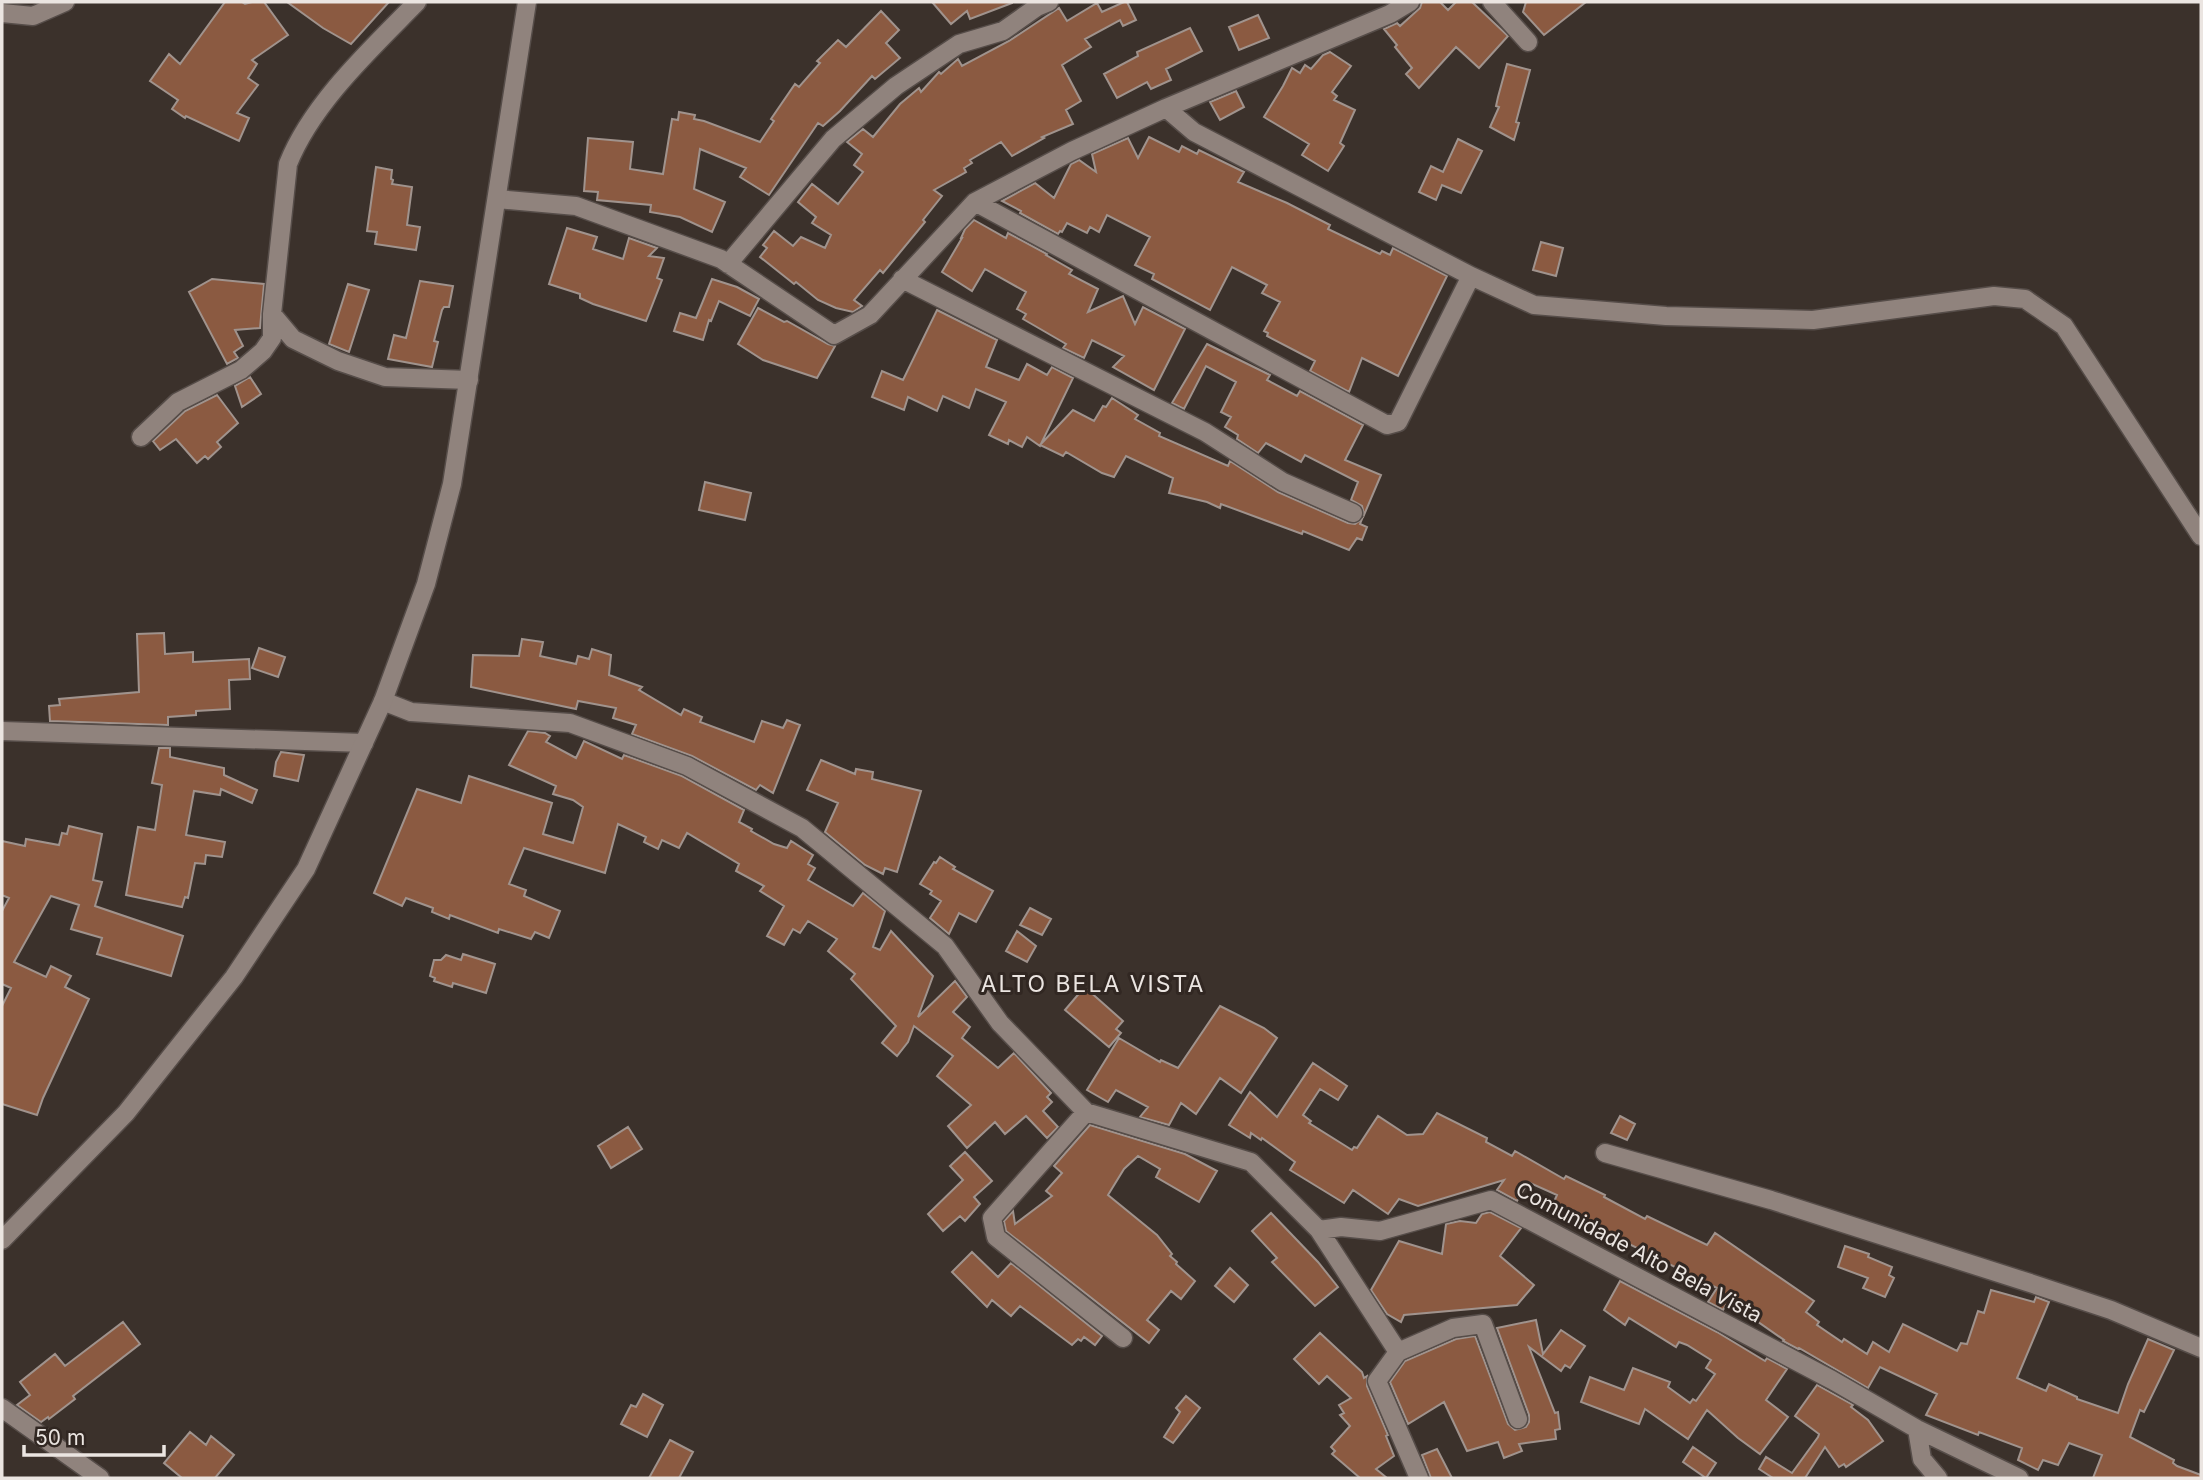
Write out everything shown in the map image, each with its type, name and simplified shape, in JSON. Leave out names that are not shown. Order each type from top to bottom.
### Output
[{"type":"street","points":[[2,13],[33,16],[65,2]]},
{"type":"street","points":[[141,437],[178,402],[241,370],[272,338],[272,314],[288,164],[297,141],[349,71],[417,2]]},
{"type":"street","points":[[2,1240],[126,1113],[234,977],[306,869],[383,701],[426,584],[452,484],[527,2]]},
{"type":"street","points":[[728,264],[832,139],[896,86],[960,44],[1003,31],[1037,7],[1049,2]]},
{"type":"street","points":[[497,199],[576,206],[721,259],[834,335],[870,315],[975,202],[1072,150],[1390,14],[1410,2]]},
{"type":"street","points":[[1492,2],[1528,42]]},
{"type":"street","points":[[1166,108],[1194,132],[1471,276],[1534,305],[1667,316],[1813,320],[1994,296],[2025,299],[2064,326],[2201,536]]},
{"type":"street","points":[[975,202],[1387,425],[1398,422],[1471,276]]},
{"type":"street","points":[[902,279],[1205,432],[1283,482],[1353,513]]},
{"type":"street","points":[[272,314],[293,339]]},
{"type":"street","points":[[272,338],[293,339],[338,361],[385,377],[469,380]]},
{"type":"street","points":[[383,701],[411,712],[570,723],[687,766],[802,828],[946,946],[1000,1023],[1086,1112],[1251,1162],[1319,1230],[1398,1352]]},
{"type":"street","points":[[2,732],[364,743]]},
{"type":"street","points":[[1086,1112],[992,1218],[996,1237],[1123,1338]]},
{"type":"street","points":[[1605,1153],[1771,1200],[2014,1278],[2111,1310],[2201,1348]]},
{"type":"street","name":"Comunidade Alto Bela Vista","points":[[1319,1230],[1341,1227],[1380,1231],[1491,1200],[1832,1380],[1917,1429],[2019,1478]]},
{"type":"street","points":[[1419,1478],[1377,1381],[1398,1352],[1453,1328],[1483,1324],[1518,1419]]},
{"type":"street","points":[[2,1408],[100,1478]]},
{"type":"street","points":[[1917,1429],[1922,1459],[1938,1478]]},
{"type":"building","points":[[225,2],[264,2],[288,35],[252,60],[257,64],[248,78],[258,85],[237,113],[249,118],[239,141],[186,116],[185,118],[172,109],[178,100],[150,81],[169,54],[180,64]]},
{"type":"building","points":[[287,2],[389,2],[351,44]]},
{"type":"building","points":[[932,2],[1012,3],[970,19],[967,11],[951,24]]},
{"type":"building","points":[[1127,2],[1136,20],[1123,26],[1120,20],[1085,39],[1091,47],[1062,65],[1081,101],[1066,110],[1073,124],[1042,137],[1044,138],[1012,156],[1001,142],[970,160],[972,163],[964,168],[966,172],[934,190],[942,196],[923,220],[925,222],[883,273],[880,270],[854,300],[862,306],[853,312],[818,300],[760,257],[767,248],[763,245],[774,231],[793,246],[801,237],[825,248],[831,235],[812,223],[816,217],[798,202],[812,184],[838,204],[863,172],[854,165],[862,154],[847,142],[863,129],[873,137],[900,104],[919,88],[921,92],[939,72],[941,74],[958,59],[962,66],[1009,41],[1059,8],[1067,21],[1097,3],[1102,12]]},
{"type":"building","points":[[1422,2],[1440,2],[1448,10],[1456,2],[1472,2],[1508,36],[1479,68],[1456,47],[1419,88],[1406,74],[1412,68],[1384,29],[1397,23],[1400,26],[1420,8]]},
{"type":"building","points":[[1526,2],[1586,2],[1544,35],[1523,12]]},
{"type":"building","points":[[881,11],[899,30],[886,43],[900,58],[875,79],[872,76],[823,126],[818,123],[769,195],[740,177],[746,168],[700,149],[694,189],[725,202],[712,232],[680,217],[650,212],[651,205],[597,200],[598,192],[584,191],[588,138],[633,142],[630,169],[663,174],[672,119],[678,120],[679,112],[695,115],[694,119],[760,142],[774,121],[771,119],[795,84],[799,87],[820,63],[817,61],[838,40],[846,47]]},
{"type":"building","points":[[1258,15],[1269,38],[1239,50],[1229,27]]},
{"type":"building","points":[[1190,28],[1202,51],[1166,69],[1171,80],[1151,89],[1147,82],[1117,98],[1104,74],[1138,56],[1137,52]]},
{"type":"building","points":[[1330,52],[1351,66],[1332,92],[1337,96],[1334,100],[1355,110],[1340,143],[1344,146],[1328,171],[1302,155],[1309,144],[1264,117],[1292,68],[1300,73],[1305,65],[1311,69],[1323,55]]},
{"type":"building","points":[[1507,64],[1530,70],[1514,140],[1490,127],[1499,107],[1496,106]]},
{"type":"building","points":[[1236,91],[1244,107],[1220,120],[1210,102]]},
{"type":"building","points":[[1149,137],[1179,152],[1182,146],[1197,154],[1199,150],[1244,172],[1238,182],[1330,225],[1328,229],[1380,254],[1382,251],[1390,255],[1393,248],[1447,276],[1398,376],[1362,358],[1349,392],[1310,371],[1315,361],[1267,336],[1268,333],[1264,331],[1280,302],[1262,293],[1267,285],[1232,267],[1210,310],[1152,279],[1154,274],[1135,265],[1150,237],[1107,215],[1099,232],[1090,227],[1087,233],[1067,223],[1058,234],[1002,201],[1035,183],[1054,198],[1071,164],[1079,160],[1096,172],[1092,154],[1128,138],[1138,158]]},
{"type":"building","points":[[1458,139],[1482,151],[1461,193],[1442,185],[1436,200],[1419,192],[1431,166],[1443,172]]},
{"type":"building","points":[[376,167],[392,170],[392,184],[412,187],[407,225],[420,227],[416,250],[375,244],[377,232],[367,231]]},
{"type":"building","points":[[974,220],[1006,238],[1008,233],[1047,254],[1072,270],[1069,274],[1098,289],[1088,312],[1123,296],[1135,324],[1143,307],[1185,329],[1154,390],[1113,367],[1124,356],[1092,340],[1084,358],[1063,348],[1066,344],[1023,319],[1026,314],[1017,309],[1026,292],[985,269],[972,291],[942,272],[965,229]]},
{"type":"building","points":[[567,228],[597,237],[593,249],[623,259],[629,238],[657,248],[649,256],[664,258],[657,278],[662,280],[646,321],[593,304],[580,298],[580,294],[549,284]]},
{"type":"building","points":[[1541,242],[1563,248],[1556,276],[1533,270]]},
{"type":"building","points":[[212,279],[264,284],[260,328],[235,330],[243,346],[234,352],[238,358],[227,364],[189,292]]},
{"type":"building","points":[[712,279],[737,287],[759,299],[750,316],[719,301],[703,340],[674,331],[680,313],[696,318]]},
{"type":"building","points":[[420,281],[453,286],[449,307],[442,310],[434,341],[438,342],[432,367],[388,359],[394,335],[406,338]]},
{"type":"building","points":[[348,284],[369,290],[349,352],[329,344]]},
{"type":"building","points":[[758,308],[835,346],[817,378],[763,360],[738,344]]},
{"type":"building","points":[[937,310],[997,340],[986,367],[1019,380],[1027,364],[1047,375],[1052,367],[1073,378],[1040,446],[1027,437],[1022,447],[1009,440],[1008,444],[989,435],[1006,402],[976,389],[969,408],[943,396],[937,411],[908,397],[904,410],[872,397],[882,371],[903,380]]},
{"type":"building","points":[[1207,344],[1270,375],[1267,380],[1297,396],[1300,391],[1363,425],[1345,460],[1381,475],[1364,515],[1362,506],[1351,500],[1358,482],[1305,455],[1301,462],[1266,443],[1258,453],[1225,427],[1231,417],[1221,412],[1236,382],[1206,366],[1184,409],[1172,403]]},
{"type":"building","points":[[250,377],[261,394],[242,407],[235,386]]},
{"type":"building","points":[[217,395],[238,423],[217,442],[221,447],[208,459],[205,456],[197,463],[176,439],[160,450],[153,441],[185,411]]},
{"type":"building","points":[[1112,398],[1138,415],[1135,419],[1160,433],[1159,436],[1228,466],[1230,461],[1278,492],[1348,523],[1355,524],[1362,519],[1360,524],[1367,527],[1362,540],[1357,538],[1349,550],[1303,531],[1302,534],[1221,504],[1220,508],[1169,493],[1173,478],[1126,456],[1114,477],[1066,452],[1063,456],[1040,445],[1073,410],[1094,421],[1103,406],[1106,407]]},
{"type":"building","points":[[705,482],[751,493],[745,520],[699,510]]},
{"type":"building","points":[[164,633],[165,654],[193,652],[193,662],[249,659],[250,679],[229,680],[230,709],[196,711],[196,715],[168,717],[168,725],[50,721],[49,706],[60,705],[59,699],[139,692],[137,634]]},
{"type":"building","points":[[522,639],[543,642],[540,656],[576,664],[578,656],[589,659],[592,649],[611,655],[609,675],[642,687],[639,690],[681,715],[684,709],[702,717],[700,722],[754,742],[762,721],[783,728],[787,720],[800,725],[773,793],[760,785],[756,790],[692,756],[632,734],[636,725],[613,718],[616,708],[578,701],[576,709],[471,687],[473,655],[519,656]]},
{"type":"building","points":[[259,648],[285,657],[278,677],[252,668]]},
{"type":"building","points":[[528,731],[545,733],[550,736],[546,742],[576,758],[584,741],[622,759],[624,755],[682,776],[744,810],[739,822],[752,829],[751,831],[787,848],[791,841],[813,855],[808,864],[815,868],[808,880],[853,906],[863,893],[885,911],[873,947],[880,950],[891,931],[933,976],[918,1017],[955,981],[967,997],[953,1012],[970,1027],[962,1038],[998,1068],[1014,1053],[1051,1093],[1047,1097],[1052,1102],[1043,1111],[1058,1127],[1047,1138],[1026,1116],[1005,1134],[995,1122],[967,1148],[948,1126],[971,1105],[937,1076],[953,1056],[914,1026],[908,1042],[897,1056],[882,1043],[896,1026],[851,979],[855,974],[828,951],[837,939],[808,921],[800,933],[793,929],[784,945],[767,936],[784,906],[760,891],[764,886],[736,871],[739,864],[687,833],[679,848],[662,840],[658,849],[644,842],[646,837],[618,824],[605,873],[524,848],[509,884],[526,890],[524,896],[560,911],[549,938],[535,932],[531,939],[499,929],[498,933],[450,915],[449,919],[432,912],[433,908],[406,898],[402,906],[374,893],[417,789],[461,803],[469,776],[552,803],[543,834],[573,843],[583,807],[573,800],[553,794],[556,786],[509,765]]},
{"type":"building","points":[[159,748],[170,748],[170,757],[224,768],[224,775],[257,790],[252,803],[221,789],[220,795],[194,791],[186,835],[225,842],[222,857],[206,855],[205,864],[195,863],[188,898],[185,897],[182,907],[126,895],[138,827],[155,830],[162,785],[152,783]]},
{"type":"building","points":[[281,752],[304,755],[298,781],[274,776]]},
{"type":"building","points":[[821,760],[855,774],[856,769],[873,772],[872,779],[921,791],[897,872],[885,868],[883,874],[865,865],[825,832],[838,803],[807,790]]},
{"type":"building","points":[[69,826],[102,834],[93,880],[102,882],[95,906],[183,936],[171,976],[97,954],[102,938],[71,929],[79,905],[51,896],[14,962],[46,977],[51,966],[71,976],[65,987],[89,999],[37,1115],[2,1104],[2,1006],[11,988],[2,984],[2,911],[9,898],[2,895],[2,841],[25,846],[26,839],[59,845],[62,833],[67,834]]},
{"type":"building","points":[[940,857],[955,867],[953,869],[993,891],[976,922],[959,913],[949,934],[930,918],[941,901],[930,894],[932,891],[920,884]]},
{"type":"building","points":[[1030,908],[1051,919],[1042,935],[1020,925]]},
{"type":"building","points":[[1017,931],[1036,946],[1027,962],[1006,951]]},
{"type":"building","points":[[463,954],[495,964],[486,993],[453,983],[452,987],[434,981],[435,978],[430,976],[434,960],[441,960],[446,955],[461,960]]},
{"type":"building","points":[[1082,990],[1088,990],[1123,1021],[1116,1029],[1121,1033],[1109,1047],[1065,1010]]},
{"type":"building","points":[[1220,1006],[1264,1028],[1277,1038],[1241,1093],[1220,1078],[1196,1114],[1181,1103],[1169,1125],[1140,1117],[1148,1107],[1116,1090],[1108,1102],[1087,1090],[1119,1038],[1160,1062],[1161,1060],[1178,1068]]},
{"type":"building","points":[[1313,1063],[1347,1086],[1338,1100],[1320,1089],[1303,1115],[1311,1121],[1309,1123],[1352,1150],[1357,1148],[1378,1116],[1407,1135],[1423,1134],[1437,1113],[1487,1138],[1486,1142],[1512,1156],[1515,1151],[1564,1179],[1566,1176],[1605,1195],[1604,1197],[1645,1219],[1647,1216],[1707,1245],[1715,1233],[1814,1301],[1806,1312],[1819,1322],[1817,1325],[1842,1342],[1844,1339],[1867,1354],[1873,1342],[1889,1352],[1903,1324],[1957,1351],[1961,1343],[1967,1344],[1978,1311],[1984,1313],[1991,1290],[2034,1302],[2036,1297],[2049,1302],[2017,1378],[2046,1391],[2049,1384],[2077,1399],[2118,1413],[2148,1339],[2174,1350],[2144,1412],[2140,1410],[2130,1437],[2174,1460],[2173,1463],[2177,1466],[2201,1475],[2201,1478],[2093,1478],[2102,1455],[2069,1443],[2058,1465],[2043,1460],[2038,1470],[2018,1460],[2022,1448],[1926,1415],[1937,1394],[1880,1367],[1868,1388],[1783,1341],[1738,1308],[1726,1305],[1723,1310],[1708,1302],[1717,1288],[1565,1212],[1553,1204],[1557,1195],[1528,1182],[1517,1201],[1497,1190],[1504,1180],[1418,1206],[1399,1199],[1388,1214],[1353,1190],[1344,1203],[1290,1170],[1295,1162],[1262,1138],[1261,1140],[1251,1133],[1250,1138],[1229,1125],[1250,1092],[1277,1117]]},
{"type":"building","points":[[1620,1116],[1635,1124],[1627,1140],[1611,1133]]},
{"type":"building","points":[[1090,1125],[1185,1154],[1217,1171],[1199,1202],[1156,1177],[1160,1169],[1138,1156],[1124,1169],[1108,1195],[1157,1235],[1172,1254],[1170,1256],[1176,1264],[1195,1281],[1181,1299],[1171,1291],[1147,1320],[1159,1330],[1149,1343],[1006,1231],[1004,1221],[1013,1211],[1015,1224],[1052,1196],[1046,1191],[1062,1173],[1054,1166]]},
{"type":"building","points":[[628,1127],[642,1149],[611,1168],[598,1146]]},
{"type":"building","points":[[965,1152],[992,1181],[974,1197],[980,1204],[965,1221],[960,1216],[943,1231],[928,1214],[963,1180],[950,1166]]},
{"type":"building","points":[[1490,1212],[1521,1228],[1500,1256],[1534,1285],[1517,1305],[1404,1315],[1401,1322],[1387,1314],[1371,1290],[1399,1241],[1442,1254],[1446,1224],[1460,1221],[1476,1223],[1482,1214]]},
{"type":"building","points":[[1271,1213],[1338,1287],[1315,1306],[1272,1262],[1277,1258],[1252,1231]]},
{"type":"building","points":[[1845,1246],[1869,1254],[1868,1257],[1892,1267],[1889,1275],[1894,1278],[1885,1297],[1863,1288],[1868,1278],[1838,1267]]},
{"type":"building","points":[[972,1252],[998,1277],[1011,1263],[1102,1336],[1095,1345],[1084,1337],[1072,1345],[1020,1306],[1011,1316],[992,1300],[987,1307],[952,1272]]},
{"type":"building","points":[[1230,1268],[1248,1285],[1234,1302],[1215,1286]]},
{"type":"building","points":[[1620,1281],[1717,1332],[1765,1361],[1767,1358],[1787,1369],[1766,1400],[1788,1417],[1760,1454],[1707,1410],[1688,1439],[1645,1409],[1639,1424],[1581,1402],[1590,1377],[1624,1390],[1633,1368],[1670,1382],[1668,1387],[1690,1403],[1693,1399],[1696,1401],[1715,1374],[1706,1368],[1711,1360],[1687,1345],[1679,1342],[1676,1347],[1629,1318],[1625,1325],[1604,1310]]},
{"type":"building","points":[[1536,1320],[1543,1354],[1561,1330],[1585,1346],[1570,1368],[1565,1365],[1561,1371],[1529,1347],[1555,1413],[1558,1412],[1560,1429],[1555,1430],[1556,1439],[1519,1444],[1522,1451],[1504,1458],[1498,1442],[1467,1451],[1444,1402],[1408,1424],[1390,1382],[1405,1361],[1456,1339],[1475,1336],[1508,1424],[1515,1430],[1526,1427],[1529,1415],[1497,1328]]},
{"type":"building","points":[[123,1322],[140,1344],[73,1396],[75,1399],[41,1422],[17,1405],[30,1395],[20,1382],[55,1354],[65,1366]]},
{"type":"building","points":[[1320,1333],[1362,1372],[1364,1378],[1367,1376],[1367,1386],[1394,1456],[1376,1469],[1387,1478],[1360,1478],[1332,1454],[1335,1451],[1331,1447],[1350,1426],[1340,1415],[1344,1413],[1339,1405],[1351,1398],[1327,1376],[1319,1384],[1294,1359]]},
{"type":"building","points":[[1817,1385],[1853,1405],[1851,1407],[1868,1420],[1883,1441],[1846,1467],[1844,1464],[1839,1467],[1825,1447],[1805,1478],[1773,1478],[1759,1469],[1766,1457],[1792,1473],[1818,1437],[1819,1434],[1795,1416]]},
{"type":"building","points":[[643,1394],[663,1405],[647,1437],[621,1424],[631,1405],[636,1407]]},
{"type":"building","points":[[1186,1396],[1200,1408],[1173,1443],[1164,1437],[1180,1412],[1176,1408]]},
{"type":"building","points":[[190,1432],[206,1445],[211,1436],[234,1455],[215,1478],[182,1478],[164,1463]]},
{"type":"building","points":[[670,1440],[693,1452],[679,1478],[649,1478]]},
{"type":"building","points":[[1693,1447],[1716,1463],[1706,1478],[1683,1462]]},
{"type":"building","points":[[1437,1449],[1452,1478],[1431,1478],[1422,1455]]},
{"type":"district","name":"ALTO BELA VISTA","points":[[1093,984]]}]
